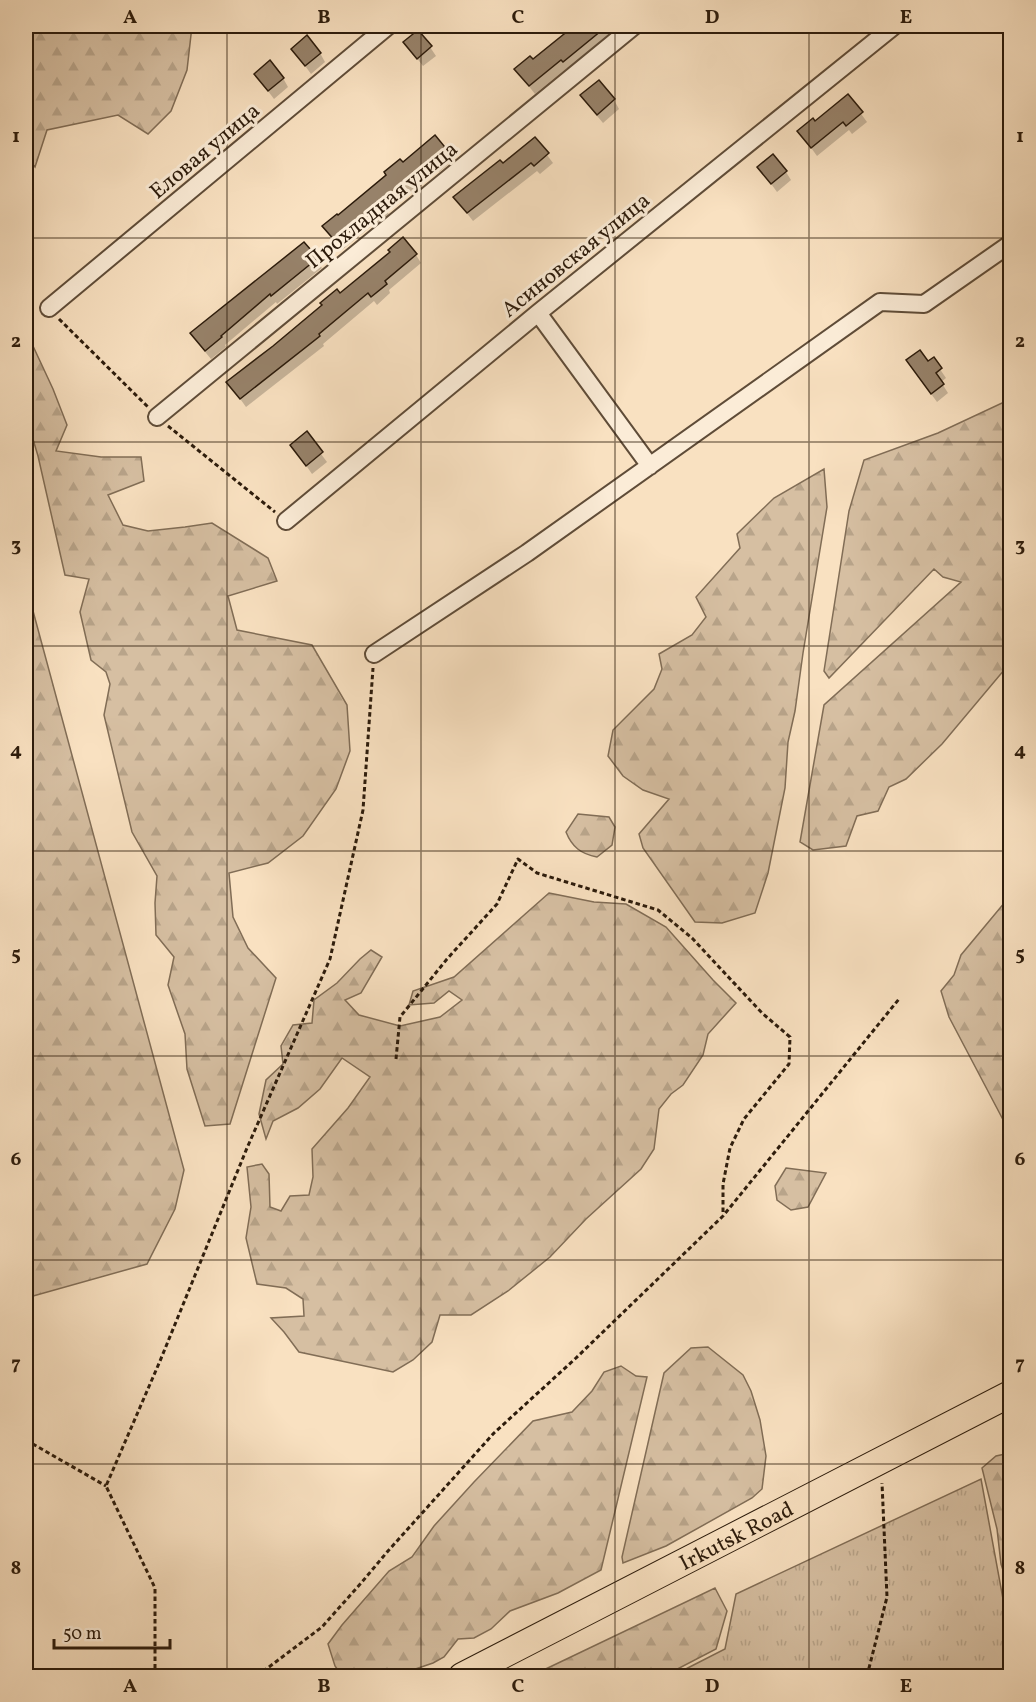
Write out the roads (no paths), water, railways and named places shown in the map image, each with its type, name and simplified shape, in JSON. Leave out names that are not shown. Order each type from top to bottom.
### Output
[{"type":"main road","name":"Irkutsk Road","points":[[462,1677],[1011,1394]]},
{"type":"street","name":"Еловая улица","points":[[49,308],[388,26]]},
{"type":"street","name":"Прохладная улица","points":[[157,417],[634,26]]},
{"type":"street","name":"Асиновская улица","points":[[286,521],[538,313],[894,26]]},
{"type":"street","points":[[374,654],[527,553],[880,302],[924,304],[1011,244]]},
{"type":"street","points":[[538,313],[650,466]]}]
